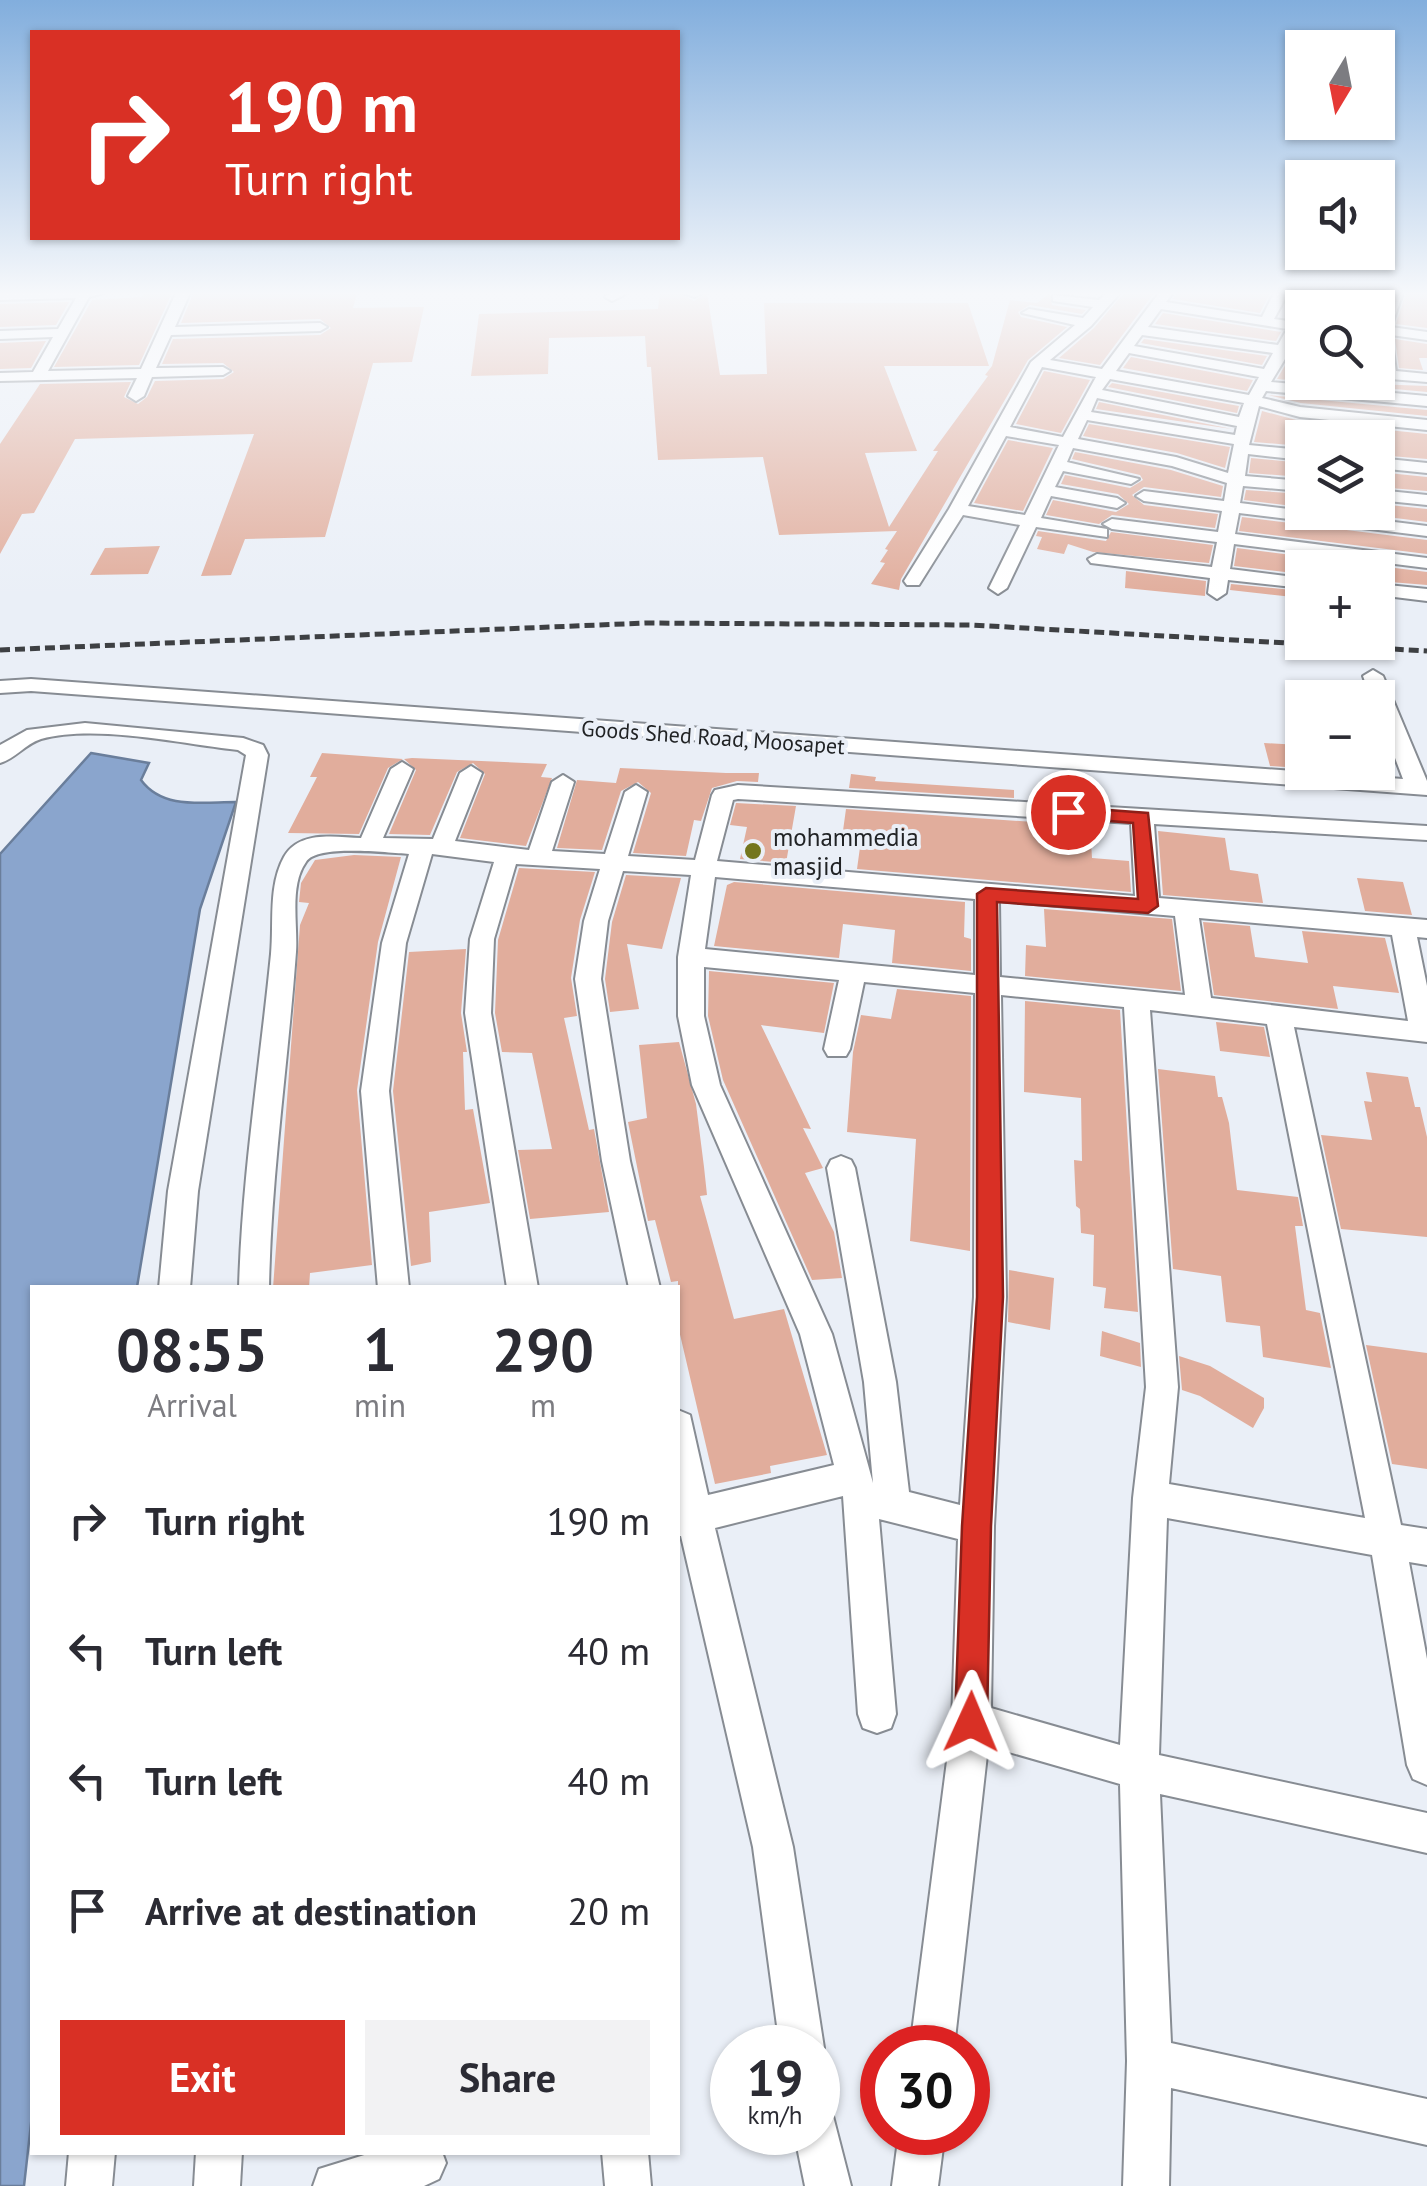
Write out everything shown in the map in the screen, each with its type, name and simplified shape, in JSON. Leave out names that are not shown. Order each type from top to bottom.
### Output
[{"type":"street","points":[[913,582],[1020,395]]},
{"type":"street","points":[[998,588],[1091,395]]},
{"type":"street","points":[[1099,395],[1285,450]]},
{"type":"street","points":[[1219,583],[1244,436],[1262,395]]},
{"type":"street","points":[[1288,395],[1300,412],[1427,425]]},
{"type":"street","points":[[1394,395],[1427,401]]},
{"type":"street","points":[[1083,415],[1285,438]]},
{"type":"street","points":[[1000,430],[1176,462],[1193,470],[1238,479],[1285,484]]},
{"type":"street","points":[[1395,448],[1427,451]]},
{"type":"street","points":[[1059,465],[1132,479]]},
{"type":"street","points":[[1395,465],[1427,468]]},
{"type":"street","points":[[1046,490],[1117,503]]},
{"type":"street","points":[[1144,496],[1427,531]]},
{"type":"street","points":[[1395,497],[1427,500]]},
{"type":"street","points":[[958,509],[1032,521],[1427,563]]},
{"type":"street","points":[[1098,560],[1219,583],[1285,583]]},
{"type":"street","points":[[1395,592],[1427,595]]},
{"type":"street","points":[[1372,676],[1422,787]]},
{"type":"street","name":"Goods Shed Road, Moosapet","points":[[0,687],[31,685],[1422,787]]},
{"type":"street","points":[[0,756],[16,743],[45,732],[100,732],[243,744],[255,750],[257,756],[184,1191],[174,1285]]},
{"type":"street","points":[[369,845],[402,768]]},
{"type":"street","points":[[394,1285],[375,1091],[394,942],[432,847],[471,774]]},
{"type":"street","points":[[538,856],[563,782]]},
{"type":"street","points":[[636,792],[596,921],[588,979],[616,1161],[644,1285]]},
{"type":"street","points":[[869,1493],[816,1334],[706,1085],[691,1016],[691,957],[704,868],[724,795],[738,792],[1427,833]]},
{"type":"street","points":[[1142,817],[1148,906]]},
{"type":"street","points":[[254,1285],[256,1209],[289,870],[302,850],[314,844],[432,847],[1415,928],[1425,1042],[1136,998],[691,957]]},
{"type":"street","points":[[506,856],[482,939],[478,1012],[523,1285]]},
{"type":"street","points":[[935,2025],[971,1722],[976,1526],[990,1297],[986,894]]},
{"type":"street","points":[[1186,910],[1200,1009]]},
{"type":"street","points":[[836,1050],[853,972]]},
{"type":"street","points":[[1136,998],[1162,1388],[1150,1498],[1140,1770],[1148,2061],[1146,2186]]},
{"type":"street","points":[[1280,1017],[1387,1540],[1427,1765]]},
{"type":"street","points":[[841,1168],[880,1382],[869,1493],[877,1714]]},
{"type":"street","points":[[680,1449],[686,1517],[773,1847],[799,2025]]},
{"type":"street","points":[[686,1517],[869,1493],[976,1526]]},
{"type":"street","points":[[1150,1498],[1427,1546]]},
{"type":"street","points":[[971,1722],[1140,1770],[1427,1833]]},
{"type":"street","points":[[1148,2061],[1427,2122]]},
{"type":"street","points":[[89,2186],[92,2155]]},
{"type":"street","points":[[217,2186],[219,2155]]},
{"type":"street","points":[[625,2155],[628,2186]]},
{"type":"street","points":[[822,2155],[828,2186]]},
{"type":"street","points":[[916,2186],[919,2155]]},
{"type":"street","points":[[336,2186],[423,2167]]},
{"type":"water","points":[[91,753],[149,763],[141,780],[160,796],[197,803],[236,802],[200,909],[137,1285],[30,1285],[30,2133],[24,2186],[0,2186],[0,854]]},
{"type":"building","points":[[33,395],[125,395],[138,404],[147,397],[364,395],[325,537],[245,539],[231,575],[201,576],[254,434],[75,439],[34,513],[22,514],[0,554],[0,444]]},
{"type":"building","points":[[653,395],[895,395],[917,451],[865,453],[889,527],[938,451],[933,451],[974,395],[1008,395],[901,579],[899,590],[871,584],[885,563],[880,562],[897,531],[779,535],[763,457],[658,460]]},
{"type":"building","points":[[1031,395],[1082,395],[1061,433],[1016,424]]},
{"type":"building","points":[[1148,395],[1178,395],[1239,406],[1237,413]]},
{"type":"building","points":[[1289,400],[1427,410],[1427,416],[1301,403]]},
{"type":"building","points":[[1099,402],[1232,429],[1096,409]]},
{"type":"building","points":[[1262,411],[1296,420],[1285,420],[1285,445],[1254,442]]},
{"type":"building","points":[[1089,424],[1230,447],[1225,468],[1177,453],[1083,436]]},
{"type":"building","points":[[1395,431],[1427,434],[1427,459],[1395,456]]},
{"type":"building","points":[[1008,440],[1053,448],[1023,511],[974,503]]},
{"type":"building","points":[[1075,452],[1171,470],[1223,486],[1221,497],[1144,487],[1132,495],[1144,505],[1218,514],[1215,528],[1112,515],[1099,524],[1046,515],[1053,500],[1116,512],[1129,504],[1118,494],[1061,484],[1065,475],[1130,488],[1143,480],[1140,475],[1072,459]]},
{"type":"building","points":[[1251,458],[1285,461],[1285,476],[1249,473]]},
{"type":"building","points":[[1395,474],[1427,477],[1427,491],[1395,488]]},
{"type":"building","points":[[1246,490],[1285,493],[1285,505],[1244,500]]},
{"type":"building","points":[[1395,506],[1427,509],[1427,522],[1395,518]]},
{"type":"building","points":[[1242,517],[1285,522],[1285,530],[1347,530],[1427,540],[1427,554],[1395,550],[1239,531]]},
{"type":"building","points":[[1038,531],[1106,541],[1111,532],[1213,545],[1209,563],[1093,552],[1068,544],[1064,554],[1037,549],[1042,537],[1036,536]]},
{"type":"building","points":[[160,546],[148,574],[90,575],[105,548]]},
{"type":"building","points":[[1237,548],[1285,554],[1285,572],[1234,566]]},
{"type":"building","points":[[1395,568],[1427,572],[1427,585],[1395,582]]},
{"type":"building","points":[[1126,571],[1206,581],[1205,596],[1125,588]]},
{"type":"building","points":[[1231,584],[1285,589],[1285,596],[1230,590]]},
{"type":"building","points":[[1264,743],[1285,744],[1285,767],[1270,766]]},
{"type":"building","points":[[322,753],[403,759],[388,768],[359,834],[288,833],[317,777],[310,777]]},
{"type":"building","points":[[404,759],[547,764],[541,777],[552,778],[526,846],[460,838],[485,774],[473,763],[457,772],[430,835],[389,834],[416,770]]},
{"type":"building","points":[[620,768],[759,773],[758,782],[737,781],[712,788],[701,821],[694,820],[686,856],[633,853],[651,793],[638,782],[621,791],[602,850],[557,848],[577,780],[616,783]]},
{"type":"building","points":[[851,774],[876,777],[875,781],[1014,790],[1014,798],[849,788]]},
{"type":"building","points":[[736,803],[796,806],[786,863],[740,859],[747,827],[730,825]]},
{"type":"building","points":[[846,809],[1090,826],[1092,858],[1129,861],[1131,892],[857,869],[861,840],[842,838]]},
{"type":"building","points":[[1158,831],[1225,838],[1230,870],[1258,874],[1263,903],[1163,895]]},
{"type":"building","points":[[354,855],[401,857],[378,942],[357,1090],[372,1265],[310,1273],[309,1285],[273,1285],[300,925],[309,903],[299,902],[301,883],[315,860]]},
{"type":"building","points":[[519,868],[595,872],[580,920],[571,978],[577,1016],[564,1018],[589,1130],[594,1129],[609,1212],[530,1219],[518,1150],[552,1149],[532,1053],[502,1052],[495,1013],[498,940]]},
{"type":"building","points":[[626,875],[681,878],[662,949],[627,944],[639,1009],[610,1012],[605,979],[612,922]]},
{"type":"building","points":[[1357,878],[1403,882],[1412,915],[1365,911]]},
{"type":"building","points":[[734,882],[965,902],[964,937],[971,939],[971,971],[892,963],[895,930],[843,924],[839,958],[714,946],[727,885]]},
{"type":"building","points":[[1044,909],[1172,919],[1181,991],[1025,976],[1026,945],[1046,947]]},
{"type":"building","points":[[1203,922],[1250,926],[1255,957],[1308,963],[1302,931],[1385,938],[1399,993],[1333,986],[1338,1009],[1214,995]]},
{"type":"building","points":[[466,949],[461,1013],[467,1052],[463,1052],[465,1110],[473,1109],[490,1203],[429,1212],[431,1262],[411,1266],[393,1091],[409,952]]},
{"type":"building","points":[[709,971],[834,983],[824,1033],[761,1025],[811,1129],[803,1128],[823,1168],[805,1173],[834,1232],[842,1278],[812,1280],[723,1080],[708,1016]]},
{"type":"building","points":[[897,989],[971,996],[970,1251],[910,1241],[916,1139],[847,1132],[853,1052],[861,1015],[891,1019]]},
{"type":"building","points":[[1025,1001],[1120,1010],[1138,1312],[1104,1308],[1106,1288],[1093,1286],[1094,1235],[1081,1233],[1080,1209],[1076,1206],[1074,1160],[1082,1161],[1081,1098],[1024,1092]]},
{"type":"building","points":[[1216,1022],[1264,1027],[1270,1057],[1220,1051]]},
{"type":"building","points":[[679,1042],[696,1104],[707,1195],[700,1196],[734,1319],[784,1309],[827,1455],[770,1466],[771,1473],[715,1484],[680,1335],[680,1285],[678,1281],[671,1282],[655,1220],[648,1221],[628,1122],[647,1118],[639,1045]]},
{"type":"building","points":[[1158,1069],[1215,1076],[1218,1097],[1222,1097],[1229,1123],[1237,1190],[1298,1197],[1303,1226],[1295,1226],[1306,1310],[1320,1313],[1331,1368],[1263,1357],[1260,1326],[1226,1322],[1221,1276],[1173,1269]]},
{"type":"building","points":[[1366,1072],[1408,1077],[1415,1107],[1420,1107],[1427,1137],[1427,1237],[1341,1229],[1321,1135],[1372,1140],[1364,1101],[1372,1102]]},
{"type":"building","points":[[1009,1270],[1054,1278],[1050,1330],[1008,1322]]},
{"type":"building","points":[[1102,1331],[1140,1343],[1141,1367],[1100,1356]]},
{"type":"building","points":[[1366,1345],[1427,1353],[1427,1469],[1392,1464]]},
{"type":"building","points":[[1179,1356],[1210,1366],[1264,1398],[1264,1408],[1253,1428],[1200,1396],[1182,1390]]},
{"type":"railway","points":[[0,650],[646,623],[972,625],[1427,651]]},
{"type":"place","name":"mohammedia masjid","points":[[753,851]]},
{"type":"route","points":[[971,1722],[976,1526],[990,1297],[986,894],[1148,906],[1142,817],[1068,812]]}]
